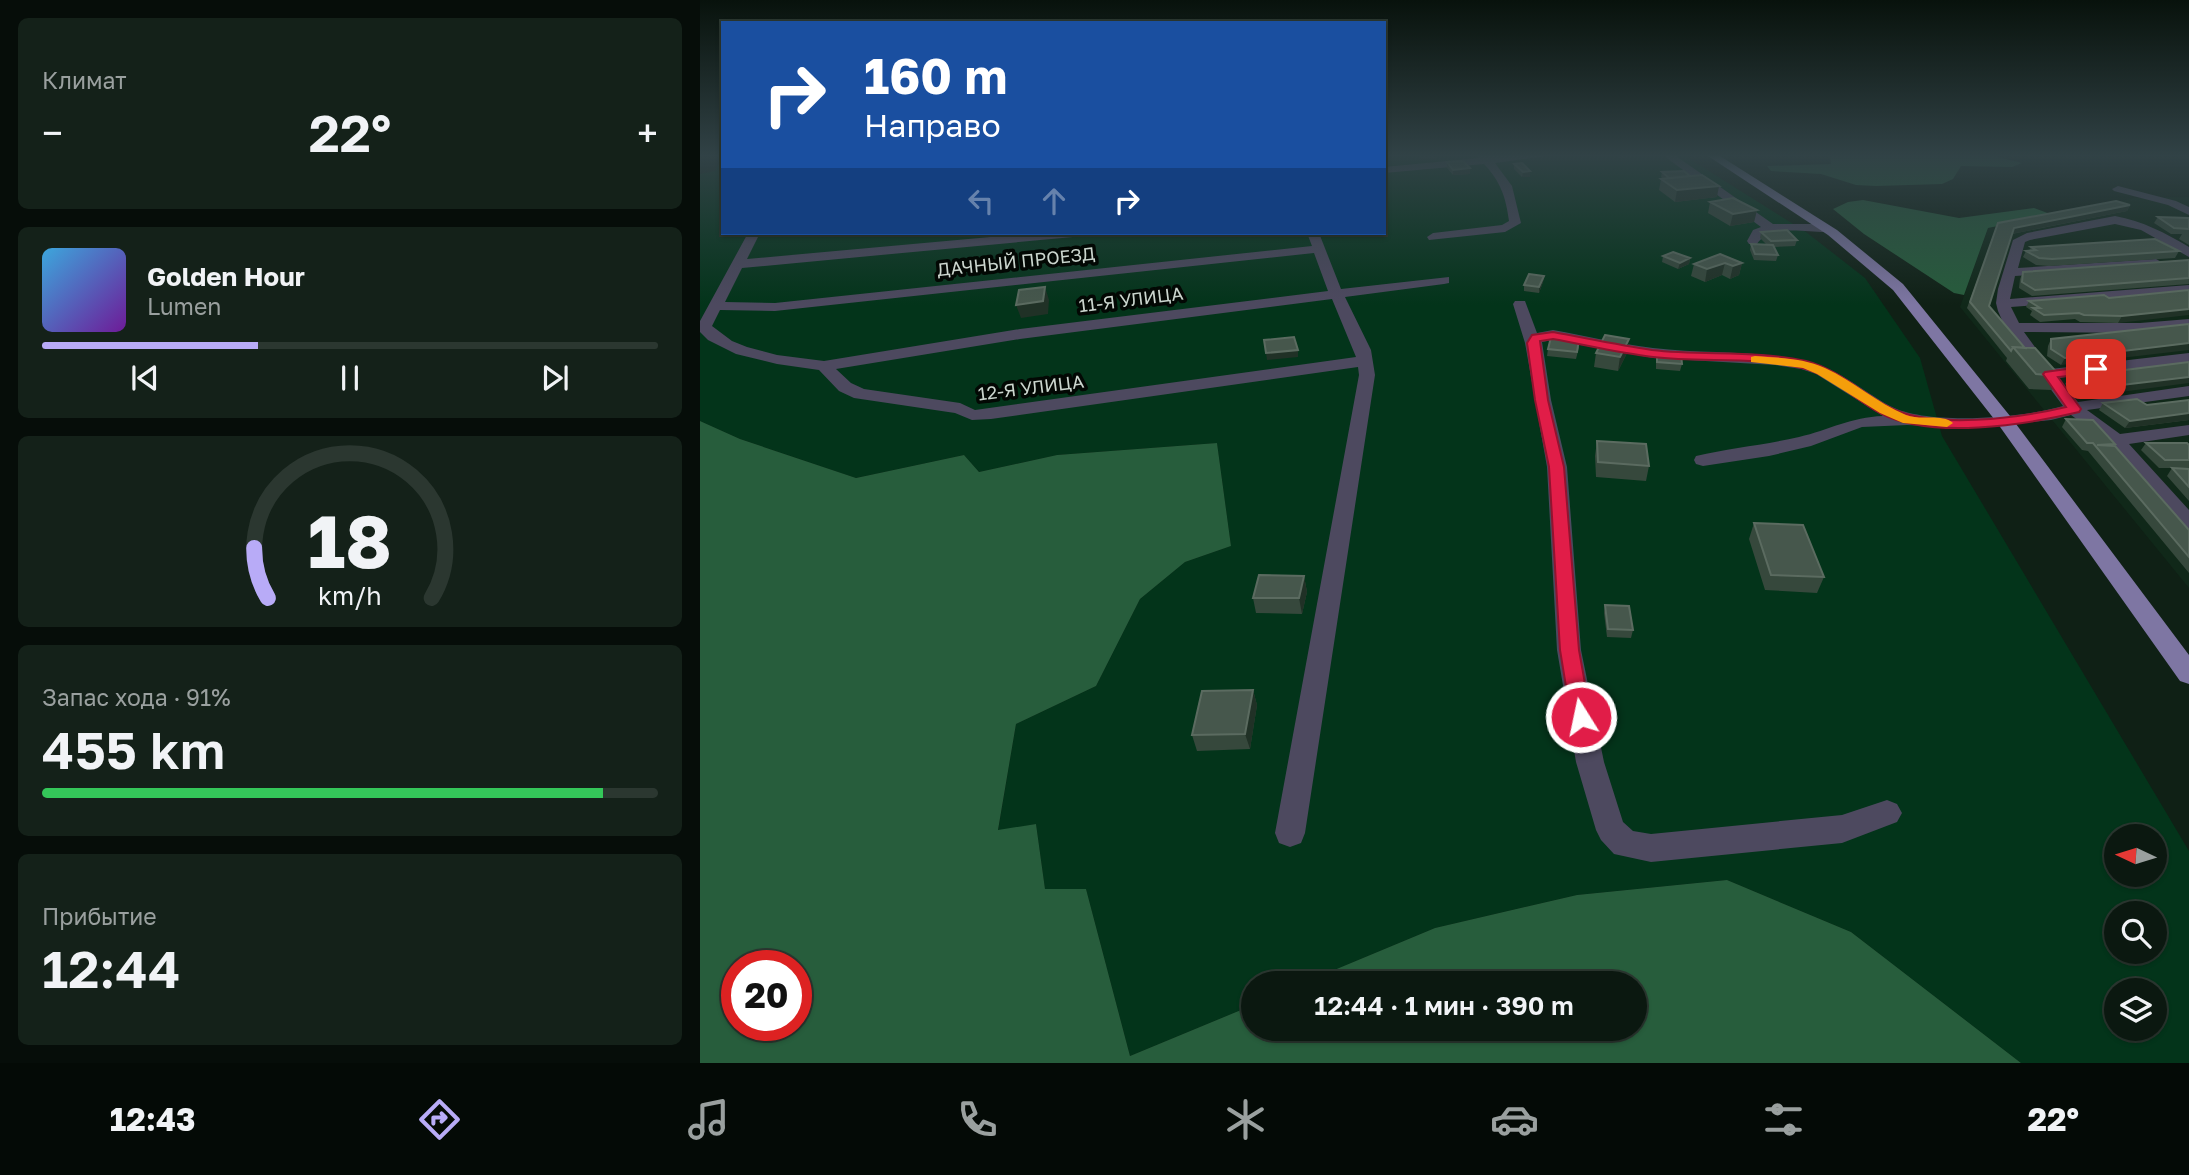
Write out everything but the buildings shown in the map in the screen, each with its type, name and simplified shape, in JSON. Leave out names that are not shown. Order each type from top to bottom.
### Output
[{"type":"main road","points":[[1790,206],[1880,268],[1918,310],[2004,420],[2189,674]]},
{"type":"street","points":[[1433,237],[1506,228],[1515,223],[1513,206]]},
{"type":"street","points":[[1739,206],[1770,228]]},
{"type":"street","points":[[2171,206],[2189,211]]},
{"type":"street","points":[[2189,253],[2139,224],[2115,220],[2028,237],[2019,240],[2003,303],[2005,314],[2013,327],[2075,409],[2116,439],[2189,523]]},
{"type":"street","points":[[1753,241],[1757,233],[1770,228],[1825,228]]},
{"type":"street","points":[[753,235],[704,327],[712,339],[794,363],[824,366]]},
{"type":"street","points":[[738,264],[1051,235]]},
{"type":"street","points":[[2141,242],[2189,237]]},
{"type":"street","points":[[1290,833],[1367,375],[1365,361],[1316,241]]},
{"type":"street","name":"ДАЧНЫЙ ПРОЕЗД","points":[[717,306],[775,307],[1316,241]]},
{"type":"street","points":[[2017,247],[2059,246]]},
{"type":"street","points":[[2011,271],[2189,261]]},
{"type":"street","name":"11-Я УЛИЦА","points":[[824,366],[1020,334],[1444,279]]},
{"type":"street","points":[[2012,303],[2189,289]]},
{"type":"street","points":[[1520,304],[1533,343],[1557,467],[1569,650],[1590,762],[1611,830],[1625,844],[1651,848],[1842,829],[1887,813]]},
{"type":"street","points":[[2013,327],[2140,328],[2189,323]]},
{"type":"street","points":[[1533,343],[1543,335],[1553,335],[1653,353],[1775,360],[1804,365],[1822,371],[1908,421]]},
{"type":"street","points":[[2049,374],[2189,358]]},
{"type":"street","name":"12-Я УЛИЦА","points":[[824,366],[845,387],[860,394],[960,408],[972,415],[1365,361]]},
{"type":"street","points":[[1703,460],[1769,450],[1860,422],[1961,423],[2004,420],[2075,409],[2088,404],[2189,391]]},
{"type":"street","points":[[2116,439],[2185,434]]},
{"type":"shaded area","points":[[2098,206],[2189,206],[2189,588],[1960,307],[1988,228]]},
{"type":"green space","points":[[700,206],[721,206],[721,235],[1386,235],[1386,206],[1764,206],[1806,232],[1865,278],[1920,358],[1942,436],[2189,851],[2189,1063],[2021,1063],[1851,932],[1727,880],[1577,895],[1435,928],[1332,971],[1241,971],[1241,1010],[1130,1056],[1086,889],[1045,889],[1036,824],[998,831],[1016,724],[1096,686],[1140,599],[1185,562],[1231,546],[1217,443],[1057,455],[979,472],[964,455],[856,478],[740,439],[700,421]]},
{"type":"green space","points":[[1840,206],[1893,206],[1959,218],[2034,208],[2053,215],[1988,228],[1964,295],[1954,293],[1864,234],[1833,209]]},
{"type":"green space","points":[[700,421],[740,439],[856,478],[964,455],[979,472],[1057,455],[1217,443],[1231,546],[1185,562],[1140,599],[1096,686],[1016,724],[998,830],[1036,824],[1045,889],[1086,889],[1130,1056],[1241,1010],[1241,1041],[1647,1041],[1647,971],[1332,971],[1435,928],[1577,895],[1727,880],[1851,932],[2021,1063],[700,1063]]},
{"type":"slow traffic","points":[[1755,359],[1804,365],[1822,371],[1908,421],[1947,423]]},
{"type":"route","points":[[1581,717],[1569,650],[1557,467],[1542,400],[1533,343],[1536,338],[1553,335],[1653,353],[1702,358],[1775,360],[1804,365],[1822,371],[1908,421],[1978,423],[2051,415],[2075,409],[2049,374],[2096,369]]}]
